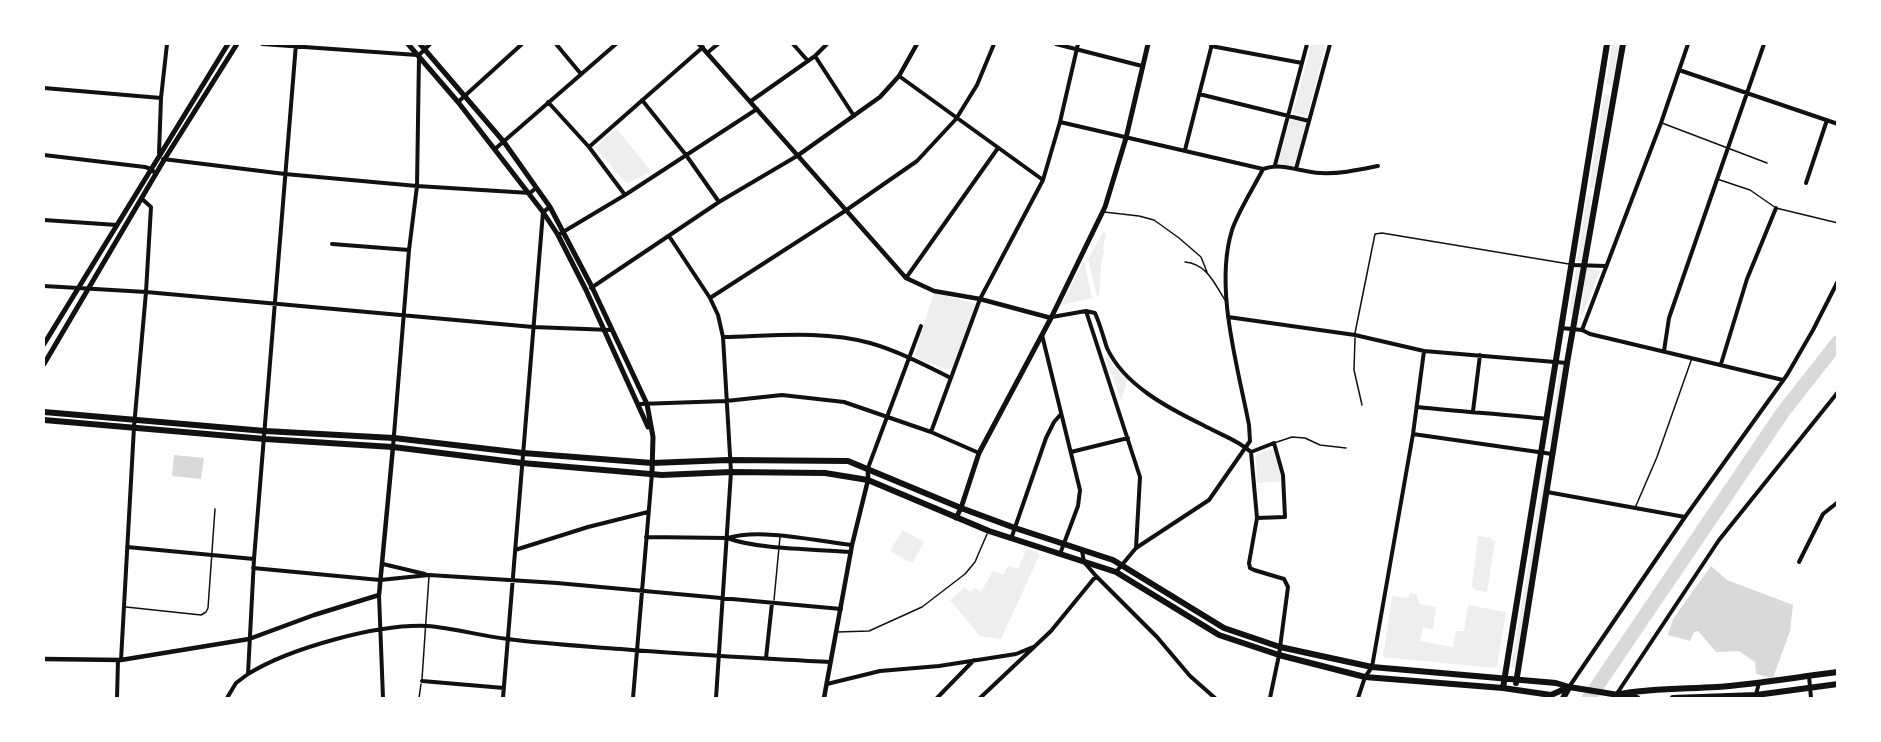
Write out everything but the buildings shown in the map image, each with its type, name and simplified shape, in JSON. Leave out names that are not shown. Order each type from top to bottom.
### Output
[{"type":"main road","points":[[44,364],[142,199],[162,158],[228,44]]},
{"type":"main road","points":[[44,344],[151,168],[162,158],[237,44]]},
{"type":"main road","points":[[408,44],[458,102],[561,234],[592,287],[652,436]]},
{"type":"main road","points":[[956,518],[979,453],[1104,212],[1126,138],[1148,44]]},
{"type":"main road","points":[[1503,688],[1607,44]]},
{"type":"main road","points":[[1514,689],[1567,363],[1623,44]]},
{"type":"main road","points":[[422,46],[504,142],[550,207],[586,290],[647,404],[652,436],[652,473]]},
{"type":"main road","points":[[1600,88],[1615,90]]},
{"type":"main road","points":[[1582,192],[1597,195]]},
{"type":"main road","points":[[44,412],[265,439],[393,447],[522,463],[652,473],[825,473],[868,480],[989,531],[1116,572],[1219,634],[1279,655],[1365,676],[1551,694],[1569,687]]},
{"type":"main road","points":[[44,420],[394,438],[523,453],[652,463],[728,460],[848,460],[961,508],[1122,564],[1224,627],[1280,647],[1372,668],[1556,682],[1578,689],[1607,693],[1615,697],[1637,699]]},
{"type":"main road","points":[[1199,622],[1203,615]]},
{"type":"main road","points":[[1615,697],[1646,689],[1716,687],[1838,672]]},
{"type":"main road","points":[[1673,699],[1755,697],[1838,684]]},
{"type":"main road","points":[[1563,699],[1569,687]]},
{"type":"street","points":[[167,44],[161,98],[162,158],[285,174],[417,186],[530,193],[537,187]]},
{"type":"street","points":[[262,44],[419,55]]},
{"type":"street","points":[[383,699],[380,580],[409,250],[417,186],[419,55],[422,46],[430,44]]},
{"type":"street","points":[[458,102],[522,44]]},
{"type":"street","points":[[556,44],[581,74]]},
{"type":"street","points":[[495,149],[616,44]]},
{"type":"street","points":[[707,53],[718,44]]},
{"type":"street","points":[[793,44],[808,61]]},
{"type":"street","points":[[751,101],[815,56],[827,44]]},
{"type":"street","points":[[586,290],[719,202],[797,156],[854,116],[879,97],[899,76],[917,44]]},
{"type":"street","points":[[710,298],[845,211],[917,161],[956,119],[977,85],[994,44]]},
{"type":"street","points":[[1056,44],[1077,46],[1142,66]]},
{"type":"street","points":[[1275,165],[1307,44]]},
{"type":"street","points":[[1296,169],[1330,44]]},
{"type":"street","points":[[1582,330],[1661,123],[1688,44]]},
{"type":"street","points":[[1664,351],[1669,318],[1764,44]]},
{"type":"street","points":[[248,675],[253,568],[296,45]]},
{"type":"street","points":[[589,147],[701,45],[906,278],[934,291],[980,299],[1051,318],[1086,311],[1095,313],[1114,360],[1136,383],[1172,410],[1251,452],[1257,518],[1249,557],[1250,568],[1287,582],[1279,655],[1270,699]]},
{"type":"street","points":[[1185,150],[1212,45],[1302,63]]},
{"type":"street","points":[[931,432],[980,299],[1043,180],[1060,122],[1077,46]]},
{"type":"street","points":[[815,56],[854,116]]},
{"type":"street","points":[[1679,70],[1838,124]]},
{"type":"street","points":[[899,76],[1043,180]]},
{"type":"street","points":[[44,88],[161,98]]},
{"type":"street","points":[[1199,94],[1309,121]]},
{"type":"street","points":[[642,100],[686,155],[719,202]]},
{"type":"street","points":[[548,102],[589,147],[625,195]]},
{"type":"street","points":[[561,234],[757,109]]},
{"type":"street","points":[[1806,183],[1827,120]]},
{"type":"street","points":[[1060,122],[1263,169],[1275,165],[1339,174],[1378,166]]},
{"type":"street","points":[[906,278],[998,148]]},
{"type":"street","points":[[44,155],[151,168],[156,174]]},
{"type":"street","points":[[1116,572],[1136,549],[1209,500],[1250,441],[1250,425],[1228,317],[1225,277],[1232,230],[1263,169]]},
{"type":"street","points":[[117,699],[134,423],[151,207],[135,194]]},
{"type":"street","points":[[503,699],[543,212],[550,207]]},
{"type":"street","points":[[1721,364],[1747,279],[1776,208]]},
{"type":"street","points":[[44,220],[117,225]]},
{"type":"street","points":[[669,236],[710,298],[718,315],[723,337],[730,472],[716,699]]},
{"type":"street","points":[[332,244],[409,250]]},
{"type":"street","points":[[1571,265],[1606,266]]},
{"type":"street","points":[[1569,687],[1685,517],[1783,380],[1813,330],[1838,281]]},
{"type":"street","points":[[44,286],[146,292],[533,327],[608,330]]},
{"type":"street","points":[[1086,311],[1140,477],[1136,549]]},
{"type":"street","points":[[1228,317],[1355,334],[1424,351],[1567,363]]},
{"type":"street","points":[[824,699],[852,545],[868,480],[868,468],[921,326]]},
{"type":"street","points":[[1561,328],[1582,330],[1590,334],[1783,380]]},
{"type":"street","points":[[1042,334],[1080,497],[1060,554]]},
{"type":"street","points":[[723,337],[832,336],[870,343],[951,378]]},
{"type":"street","points":[[1358,699],[1365,676],[1372,668],[1418,407],[1424,351]]},
{"type":"street","points":[[1473,411],[1480,355]]},
{"type":"street","points":[[1615,697],[1719,540],[1838,392]]},
{"type":"street","points":[[639,404],[726,401],[782,395],[844,402],[931,432],[979,453]]},
{"type":"street","points":[[1418,407],[1547,419]]},
{"type":"street","points":[[1011,539],[1046,438],[1054,422],[1062,413]]},
{"type":"street","points":[[1413,434],[1553,454]]},
{"type":"street","points":[[1071,452],[1128,438]]},
{"type":"street","points":[[1251,452],[1274,443],[1283,475],[1285,517],[1257,518]]},
{"type":"street","points":[[633,699],[652,473]]},
{"type":"street","points":[[1547,492],[1685,517]]},
{"type":"street","points":[[1799,562],[1823,514],[1838,502]]},
{"type":"street","points":[[515,550],[588,527],[648,512]]},
{"type":"street","points":[[646,537],[780,536],[852,545]]},
{"type":"street","points":[[727,538],[779,546],[851,552]]},
{"type":"street","points":[[127,547],[254,559]]},
{"type":"street","points":[[1082,550],[1084,562],[1096,576],[1157,638],[1190,676],[1215,699]]},
{"type":"street","points":[[383,564],[429,575],[557,582],[841,609]]},
{"type":"street","points":[[253,568],[380,580],[429,575]]},
{"type":"street","points":[[980,699],[1052,631],[1096,576]]},
{"type":"street","points":[[44,659],[120,660],[249,639],[314,615],[380,595]]},
{"type":"street","points":[[766,658],[773,603]]},
{"type":"street","points":[[227,699],[236,683],[262,666],[297,651],[328,641],[381,630],[426,626],[507,639],[718,656],[830,662]]},
{"type":"street","points":[[827,684],[880,671],[939,666],[1016,654],[1033,647]]},
{"type":"street","points":[[937,699],[975,659]]},
{"type":"street","points":[[1809,676],[1811,699]]},
{"type":"street","points":[[422,681],[504,688]]},
{"type":"street","points":[[1755,697],[1759,683]]},
{"type":"lane","points":[[1661,123],[1767,163]]},
{"type":"lane","points":[[1716,179],[1750,190],[1776,208],[1838,223]]},
{"type":"lane","points":[[1104,212],[1154,220],[1200,257],[1228,304]]},
{"type":"lane","points":[[1362,405],[1354,370],[1355,334],[1375,234],[1382,233],[1571,265]]},
{"type":"lane","points":[[1185,262],[1193,262],[1207,272]]},
{"type":"lane","points":[[1635,508],[1658,457],[1692,358]]},
{"type":"lane","points":[[1274,443],[1292,437],[1305,438],[1320,445],[1346,448]]},
{"type":"lane","points":[[124,606],[201,615],[208,608],[215,509]]},
{"type":"lane","points":[[836,632],[868,631],[922,607],[964,574],[975,562],[989,531]]},
{"type":"lane","points":[[773,603],[780,536]]},
{"type":"lane","points":[[419,699],[429,575]]},
{"type":"shaded area","points":[[1311,44],[1326,44],[1307,117],[1293,113]]},
{"type":"shaded area","points":[[1612,44],[1619,44],[1612,85],[1606,85]]},
{"type":"shaded area","points":[[1604,94],[1610,95],[1594,188],[1589,188]]},
{"type":"shaded area","points":[[1290,119],[1306,122],[1295,167],[1278,163]]},
{"type":"shaded area","points":[[616,128],[651,171],[627,184],[595,148]]},
{"type":"shaded area","points":[[1587,196],[1592,197],[1582,261],[1577,261]]},
{"type":"shaded area","points":[[1103,232],[1106,234],[1099,297],[1088,259]]},
{"type":"shaded area","points":[[1084,261],[1092,298],[1061,305]]},
{"type":"shaded area","points":[[1576,268],[1580,268],[1573,315],[1569,314]]},
{"type":"shaded area","points":[[1586,268],[1600,271],[1580,321]]},
{"type":"shaded area","points":[[934,292],[976,304],[952,368],[946,369],[914,357]]},
{"type":"shaded area","points":[[1109,357],[1113,366],[1128,379],[1121,400],[1106,360]]},
{"type":"shaded area","points":[[1560,364],[1565,365],[1553,444],[1549,443]]},
{"type":"shaded area","points":[[1274,449],[1282,481],[1257,483],[1256,454]]},
{"type":"shaded area","points":[[174,455],[204,458],[201,479],[172,476]]},
{"type":"shaded area","points":[[1546,459],[1550,461],[1515,668],[1511,667]]},
{"type":"shaded area","points":[[903,530],[924,542],[913,562],[890,551]]},
{"type":"shaded area","points":[[1478,536],[1495,541],[1487,592],[1475,590],[1472,586]]},
{"type":"shaded area","points":[[1027,548],[1040,554],[1001,639],[980,636],[950,600],[965,587],[970,592],[975,588],[981,592],[993,571],[1003,575],[1008,566],[1018,569]]},
{"type":"shaded area","points":[[1711,566],[1727,580],[1793,605],[1790,631],[1773,678],[1756,674],[1755,662],[1739,651],[1716,652],[1698,631],[1694,632],[1690,641],[1668,635],[1673,619]]},
{"type":"shaded area","points":[[1410,593],[1417,594],[1419,604],[1436,607],[1433,630],[1423,627],[1420,641],[1453,647],[1456,631],[1464,631],[1468,605],[1506,612],[1497,666],[1495,668],[1383,657],[1392,596],[1408,598]]},
{"type":"waterway","points":[[1589,698],[1783,412],[1838,342]]}]
